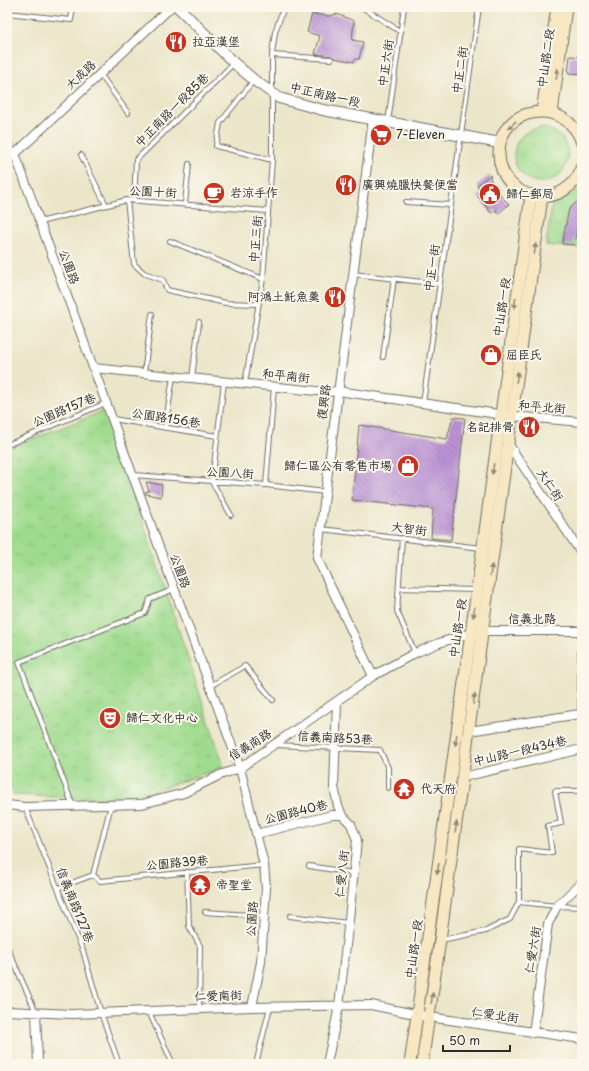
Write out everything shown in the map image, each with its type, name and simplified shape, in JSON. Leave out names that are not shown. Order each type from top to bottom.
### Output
[{"type":"main road","name":"中山路二段","points":[[547,112],[557,7]]},
{"type":"main road","name":"中山路二段","points":[[547,112],[566,7]]},
{"type":"main road","points":[[582,143],[579,135],[570,123],[559,115],[547,112],[533,112],[516,120],[504,134],[500,142],[499,152],[500,162],[505,175],[514,186],[531,196],[542,197],[559,193],[576,179],[582,166]]},
{"type":"main road","name":"中山路一段","points":[[410,1064],[531,196]]},
{"type":"main road","name":"中山路一段","points":[[422,1064],[463,777],[542,197]]},
{"type":"street","name":"大成路","points":[[11,156],[170,7]]},
{"type":"street","name":"中正南路一段","points":[[178,7],[234,63],[279,98],[323,110],[500,142]]},
{"type":"street","name":"復興路","points":[[373,119],[317,558],[373,676]]},
{"type":"street","name":"公園路","points":[[11,156],[39,222],[240,768],[264,865],[266,888],[261,962],[252,1007]]},
{"type":"street","name":"和平南街","points":[[93,368],[326,392],[338,391],[500,414]]},
{"type":"street","name":"和平北街","points":[[500,414],[582,422]]},
{"type":"street","name":"大仁街","points":[[498,430],[582,554]]},
{"type":"street","name":"信義北路","points":[[483,632],[581,631]]},
{"type":"street","name":"信義南路","points":[[7,805],[25,807],[142,804],[184,793],[220,775],[240,768],[373,676],[439,643],[471,633],[483,632]]},
{"type":"street","name":"仁愛八街","points":[[327,1064],[339,1006],[357,840],[351,824],[342,815],[338,806],[334,787],[337,702]]},
{"type":"street","points":[[469,731],[581,718]]},
{"type":"street","name":"中山路一段434巷","points":[[463,777],[582,749]]},
{"type":"street","name":"公園路40巷","points":[[256,834],[332,815],[342,815]]},
{"type":"street","name":"仁愛六街","points":[[533,1033],[548,924],[557,906],[582,882]]},
{"type":"street","name":"仁愛南街","points":[[7,1012],[72,1014],[252,1007],[371,1005],[429,1017]]},
{"type":"street","points":[[36,1012],[38,1064]]},
{"type":"street","name":"仁愛北街","points":[[429,1017],[582,1039]]},
{"type":"lane","points":[[7,13],[72,20],[73,7]]},
{"type":"lane","name":"中正三街","points":[[245,384],[263,279],[272,160],[272,55],[275,32],[284,7]]},
{"type":"lane","points":[[362,7],[400,32]]},
{"type":"lane","name":"中正六街","points":[[388,122],[404,7]]},
{"type":"lane","name":"中正二街","points":[[461,135],[479,7]]},
{"type":"lane","points":[[272,55],[331,58]]},
{"type":"lane","name":"中正南路一段85巷","points":[[134,200],[136,160],[234,63]]},
{"type":"lane","points":[[100,73],[128,113]]},
{"type":"lane","points":[[254,80],[220,123],[216,146],[272,160]]},
{"type":"lane","name":"中正一街","points":[[423,403],[461,135]]},
{"type":"lane","points":[[7,139],[11,156]]},
{"type":"lane","points":[[81,155],[106,205]]},
{"type":"lane","points":[[185,204],[189,164]]},
{"type":"lane","points":[[127,200],[134,264],[144,273],[163,280],[167,290],[226,303],[258,304]]},
{"type":"lane","name":"公園十街","points":[[39,222],[127,200],[268,211]]},
{"type":"lane","points":[[406,202],[451,205]]},
{"type":"lane","points":[[170,241],[263,279]]},
{"type":"lane","points":[[353,274],[440,284]]},
{"type":"lane","points":[[383,357],[394,279]]},
{"type":"lane","points":[[144,373],[152,314]]},
{"type":"lane","points":[[192,378],[199,322]]},
{"type":"lane","points":[[165,428],[173,376]]},
{"type":"lane","points":[[224,382],[212,482],[231,515]]},
{"type":"lane","points":[[266,485],[274,387]]},
{"type":"lane","name":"公園路157巷","points":[[7,445],[106,403]]},
{"type":"lane","name":"公園路156巷","points":[[112,419],[217,436]]},
{"type":"lane","name":"公園八街","points":[[132,476],[266,485],[325,492]]},
{"type":"lane","name":"大智街","points":[[321,528],[494,549]]},
{"type":"lane","points":[[402,538],[397,611],[415,654]]},
{"type":"lane","points":[[399,588],[477,590]]},
{"type":"lane","points":[[72,806],[19,662],[145,613],[150,599],[174,589]]},
{"type":"lane","points":[[581,631],[581,718]]},
{"type":"lane","points":[[210,686],[245,666],[273,700]]},
{"type":"lane","name":"信義南路53巷","points":[[274,744],[380,750],[388,768],[388,788]]},
{"type":"lane","points":[[440,940],[486,931],[510,920],[519,902],[519,849],[552,853],[548,826],[561,823],[554,791],[582,791]]},
{"type":"lane","points":[[58,888],[93,875],[111,805]]},
{"type":"lane","name":"信義南路127巷","points":[[25,807],[83,951],[101,1013],[119,1064]]},
{"type":"lane","name":"公園路39巷","points":[[93,875],[100,881],[264,865]]},
{"type":"lane","points":[[309,866],[354,873]]},
{"type":"lane","points":[[187,872],[189,926],[200,946],[199,1009]]},
{"type":"lane","points":[[519,902],[582,907]]},
{"type":"lane","points":[[205,912],[264,916]]},
{"type":"lane","points":[[290,916],[349,923]]},
{"type":"lane","points":[[7,947],[36,1012]]},
{"type":"lane","points":[[256,1064],[270,1007]]},
{"type":"lane","points":[[149,1011],[173,1064]]},
{"type":"green space","points":[[541,128],[551,130],[560,136],[566,145],[568,155],[566,165],[560,174],[551,180],[541,182],[531,180],[522,174],[516,165],[514,155],[516,145],[522,136],[531,130]]},
{"type":"green space","points":[[582,185],[581,248],[546,245],[552,204],[571,195]]},
{"type":"green space","points":[[106,410],[224,767],[153,791],[126,798],[71,798],[14,795],[7,778],[7,449]]},
{"type":"building","points":[[312,14],[329,16],[337,14],[354,21],[352,40],[363,42],[359,59],[355,59],[354,62],[331,56],[315,54],[320,36],[307,32]]},
{"type":"building","points":[[570,56],[582,57],[582,74],[568,73]]},
{"type":"building","name":"歸仁郵局","points":[[490,175],[491,181],[500,195],[509,204],[498,214],[496,210],[491,213],[478,196],[482,193],[477,185]]},
{"type":"building","points":[[582,198],[582,219],[578,222],[574,245],[562,244],[569,209]]},
{"type":"building","name":"歸仁區公有零售市場","points":[[453,417],[465,418],[451,540],[431,538],[433,509],[352,500],[359,425],[447,439]]},
{"type":"building","points":[[146,482],[162,485],[161,497],[146,494],[145,492],[149,491]]},
{"type":"place","name":"拉亞漢堡","points":[[176,42]]},
{"type":"place","name":"7-Eleven","points":[[381,135]]},
{"type":"place","name":"廣興燒臘快餐便當","points":[[346,185]]},
{"type":"place","name":"岩涼手作","points":[[214,193]]},
{"type":"place","name":"歸仁郵局","points":[[490,194]]},
{"type":"place","name":"阿鴻土魠魚羹","points":[[335,297]]},
{"type":"place","name":"屈臣氏","points":[[491,355]]},
{"type":"place","name":"名記排骨","points":[[529,427]]},
{"type":"place","name":"歸仁區公有零售市場","points":[[408,466]]},
{"type":"place","name":"歸仁文化中心","points":[[110,718]]},
{"type":"place","name":"代天府","points":[[404,789]]},
{"type":"place","name":"帝聖堂","points":[[200,885]]}]
